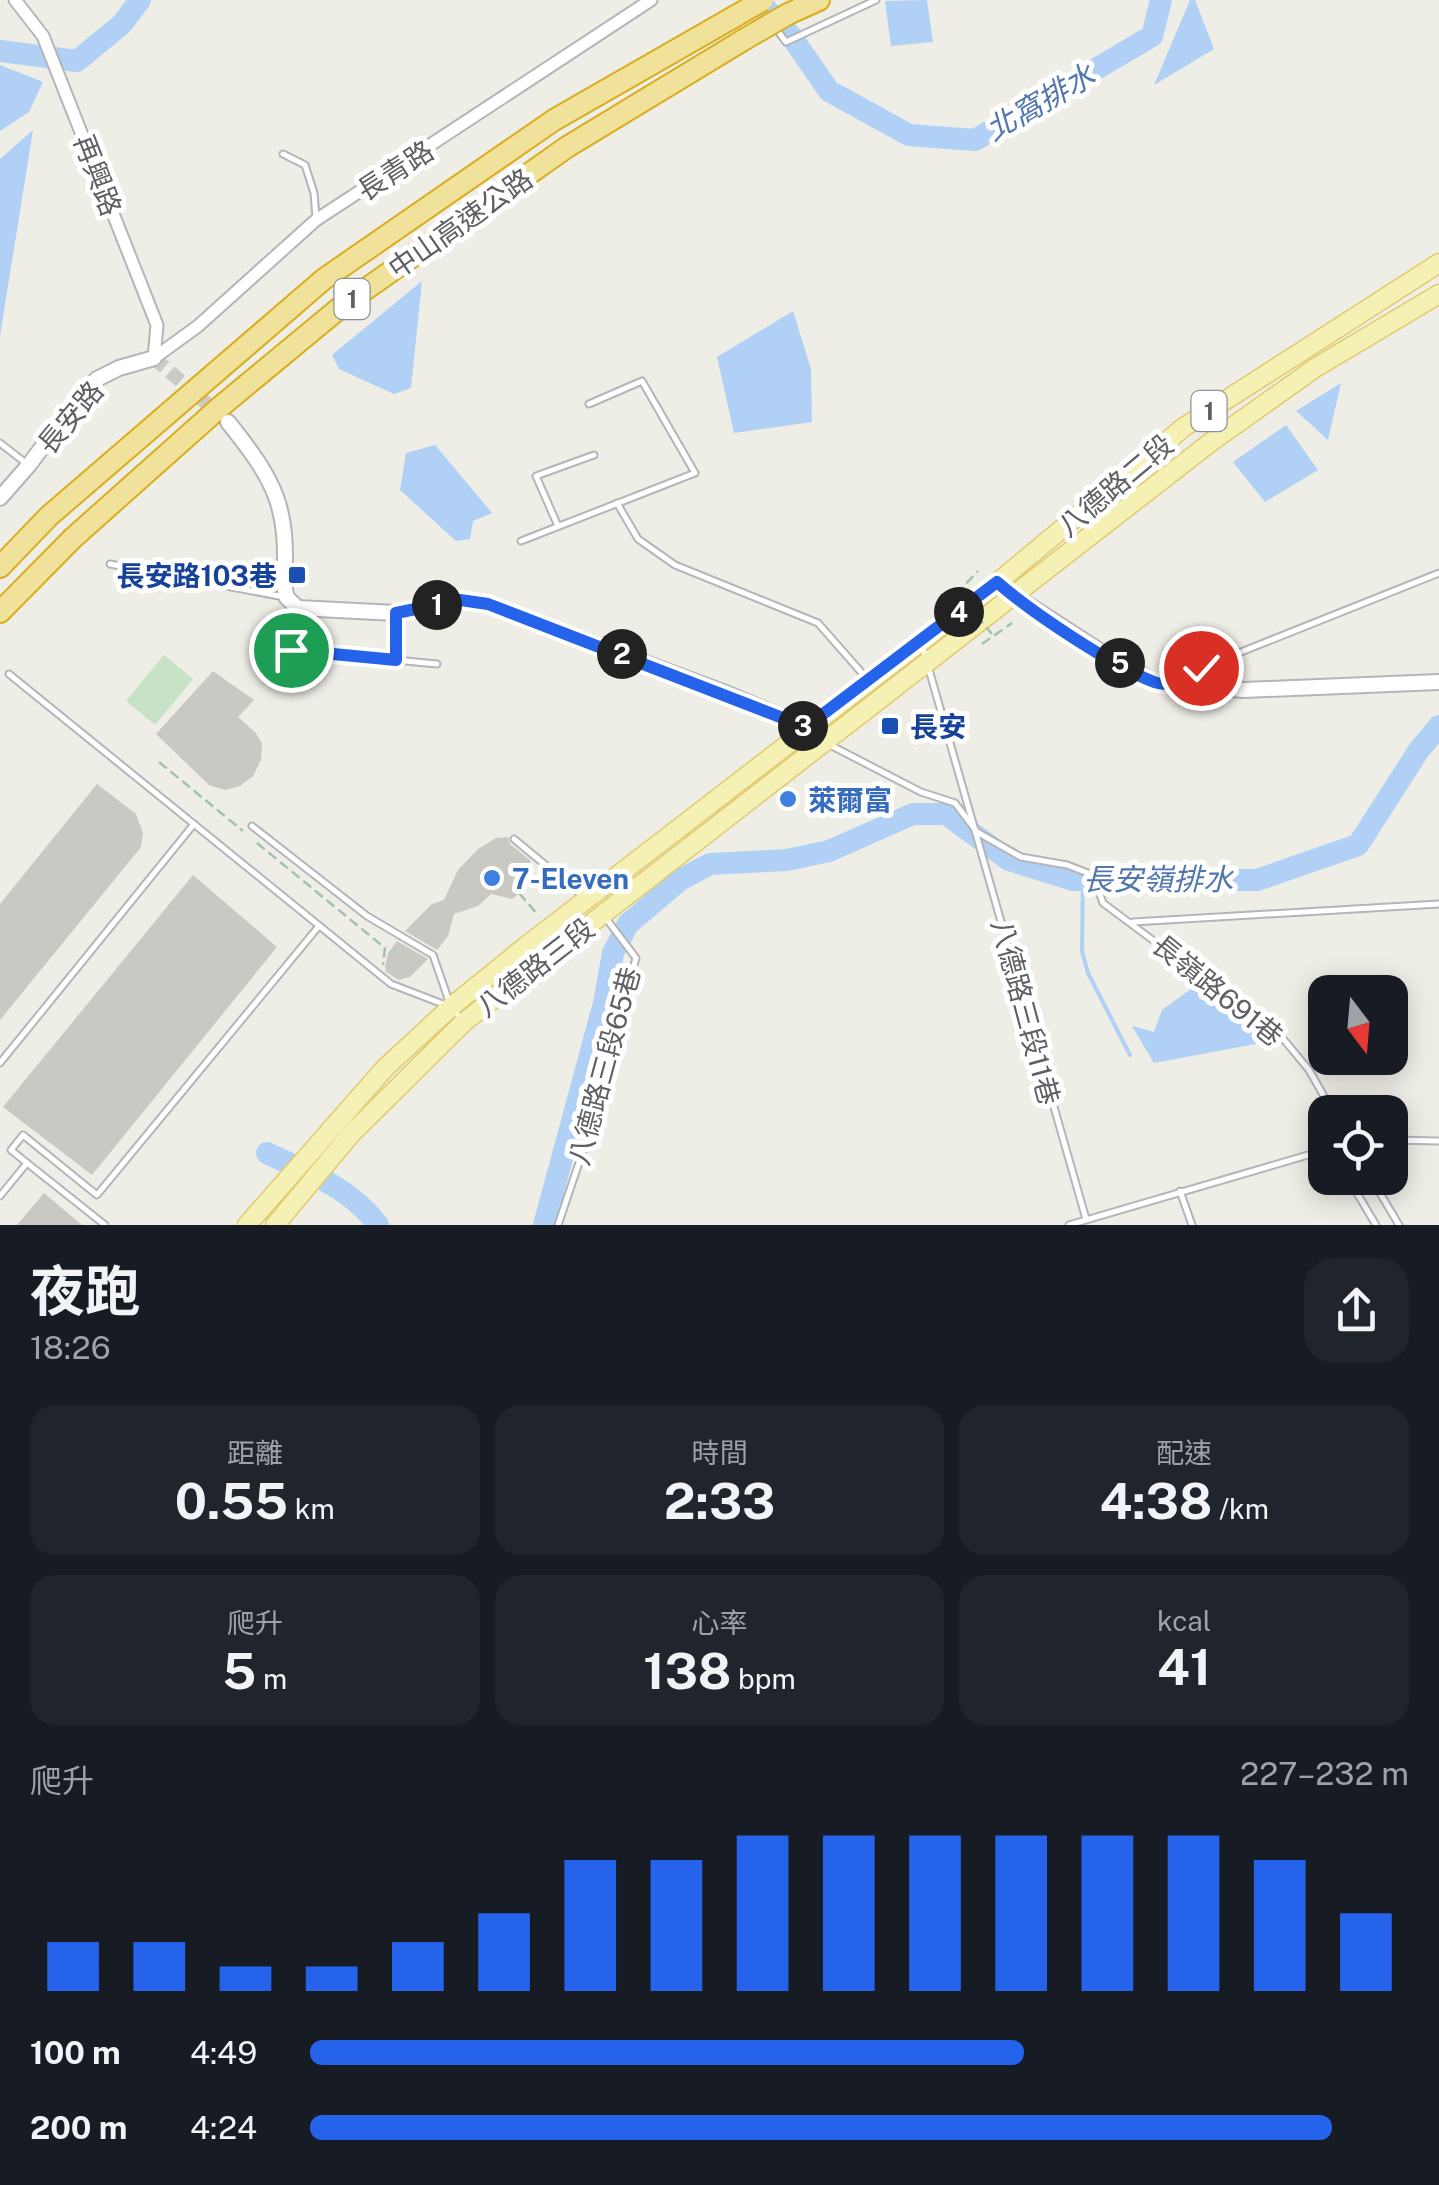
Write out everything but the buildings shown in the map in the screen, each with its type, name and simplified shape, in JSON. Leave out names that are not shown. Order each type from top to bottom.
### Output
[{"type":"highway","name":"中山高速公路","points":[[0,567],[49,516],[324,279],[554,120],[763,0]]},
{"type":"highway","name":"中山高速公路","points":[[0,612],[73,538],[220,407],[342,306],[567,147],[745,39],[819,0]]},
{"type":"main road","name":"八德路二段","points":[[806,727],[997,582],[1184,427],[1439,263]]},
{"type":"main road","name":"八德路二段","points":[[825,742],[1241,420],[1316,368],[1437,300]]},
{"type":"main road","name":"八德路三段","points":[[344,1127],[386,1068],[450,1007],[806,727]]},
{"type":"main road","name":"八德路三段","points":[[344,1127],[464,1022],[825,742]]},
{"type":"main road","name":"1","points":[[247,1225],[275,1192],[344,1127]]},
{"type":"main road","name":"1","points":[[275,1225],[344,1127]]},
{"type":"street","name":"再興路","points":[[15,0],[43,36],[64,86],[157,326],[154,358]]},
{"type":"street","name":"長青路","points":[[154,358],[198,326],[316,220],[651,0]]},
{"type":"street","name":"長安路","points":[[0,498],[30,466],[80,396],[98,379],[154,358]]},
{"type":"street","points":[[228,422],[262,465],[283,514],[284,586],[288,598],[298,608],[396,613],[460,600],[488,604],[806,727],[825,742]]},
{"type":"street","points":[[997,582],[1013,596],[1157,684],[1244,690],[1439,682]]},
{"type":"lane","points":[[753,0],[786,42],[876,0]]},
{"type":"lane","points":[[283,154],[306,165],[316,220]]},
{"type":"lane","points":[[521,540],[695,473],[642,382],[589,404]]},
{"type":"lane","points":[[0,443],[30,466]]},
{"type":"lane","points":[[558,526],[536,476],[594,455]]},
{"type":"lane","points":[[617,503],[638,539],[675,565],[818,623],[868,681]]},
{"type":"lane","points":[[110,564],[288,598]]},
{"type":"lane","points":[[1193,685],[1201,668],[1439,573]]},
{"type":"lane","points":[[396,613],[396,660]]},
{"type":"lane","points":[[920,642],[978,832]]},
{"type":"lane","points":[[291,650],[437,664]]},
{"type":"lane","points":[[9,674],[390,984],[450,1007]]},
{"type":"lane","points":[[825,742],[920,792],[956,804],[978,832],[1021,857],[1066,864],[1093,875],[1103,903],[1132,922],[1439,904]]},
{"type":"lane","points":[[0,1063],[194,824]]},
{"type":"lane","points":[[252,826],[368,916],[433,955],[450,1007],[464,1022]]},
{"type":"lane","name":"八德路三段11巷","points":[[978,832],[1086,1219]]},
{"type":"lane","points":[[514,839],[586,899]]},
{"type":"lane","name":"八德路三段65巷","points":[[558,1225],[587,1139],[636,958],[603,914]]},
{"type":"lane","name":"長嶺路691巷","points":[[1132,922],[1280,1036],[1324,1095]]},
{"type":"lane","points":[[105,1225],[11,1150],[23,1135],[97,1195],[319,926]]},
{"type":"lane","points":[[1408,1140],[1439,1141]]},
{"type":"lane","points":[[1069,1225],[1308,1155]]},
{"type":"lane","points":[[0,1196],[28,1164]]},
{"type":"lane","points":[[1180,1191],[1192,1225]]},
{"type":"lane","points":[[1358,1195],[1376,1225]]},
{"type":"lane","points":[[1381,1195],[1399,1225]]},
{"type":"path","points":[[942,600],[957,593],[978,570]]},
{"type":"path","points":[[957,593],[992,634]]},
{"type":"path","points":[[982,644],[1012,623]]},
{"type":"path","points":[[159,762],[385,948],[383,969],[390,984]]},
{"type":"path","points":[[519,893],[549,928]]},
{"type":"green space","points":[[164,655],[193,679],[155,725],[126,701]]},
{"type":"water","points":[[927,0],[933,42],[891,46],[885,1]]},
{"type":"water","points":[[1190,0],[1195,0],[1214,49],[1154,85]]},
{"type":"water","points":[[0,65],[43,82],[29,112],[0,131]]},
{"type":"water","points":[[33,130],[0,336],[0,159]]},
{"type":"water","points":[[422,281],[411,388],[394,394],[339,369],[332,355]]},
{"type":"water","points":[[793,311],[811,369],[812,422],[734,433],[717,357]]},
{"type":"water","points":[[1341,383],[1328,440],[1296,411]]},
{"type":"water","points":[[1286,425],[1318,470],[1265,502],[1233,462]]},
{"type":"water","points":[[435,445],[492,513],[473,521],[470,539],[456,541],[400,490],[406,453]]},
{"type":"water","points":[[1195,986],[1266,1042],[1154,1063],[1132,1026],[1154,1032],[1162,1010]]},
{"type":"waterway","name":"北窩排水","points":[[0,51],[77,61],[122,24],[140,0]]},
{"type":"waterway","name":"北窩排水","points":[[758,0],[791,36],[829,91],[909,135],[975,140],[1152,36],[1161,0]]},
{"type":"waterway","name":"長安嶺排水","points":[[544,1225],[604,1003],[613,953],[628,924],[680,880],[710,864],[787,860],[829,851],[913,814],[946,814],[1009,860],[1073,880],[1257,880],[1358,845],[1419,750],[1439,726]]},
{"type":"waterway","points":[[1083,870],[1082,951],[1088,973],[1130,1055]]},
{"type":"waterway","name":"長安嶺排水","points":[[267,1153],[341,1191],[378,1225]]},
{"type":"tunnel","points":[[154,358],[220,415]]},
{"type":"place","name":"長安路103巷","points":[[297,575]]},
{"type":"place","name":"長安","points":[[890,726]]},
{"type":"place","name":"萊爾富","points":[[788,799]]},
{"type":"place","name":"7-Eleven","points":[[492,878]]},
{"type":"route","points":[[291,650],[396,660],[396,613],[460,600],[488,604],[806,727],[997,582],[1013,596],[1157,684],[1193,685],[1201,668]]}]
